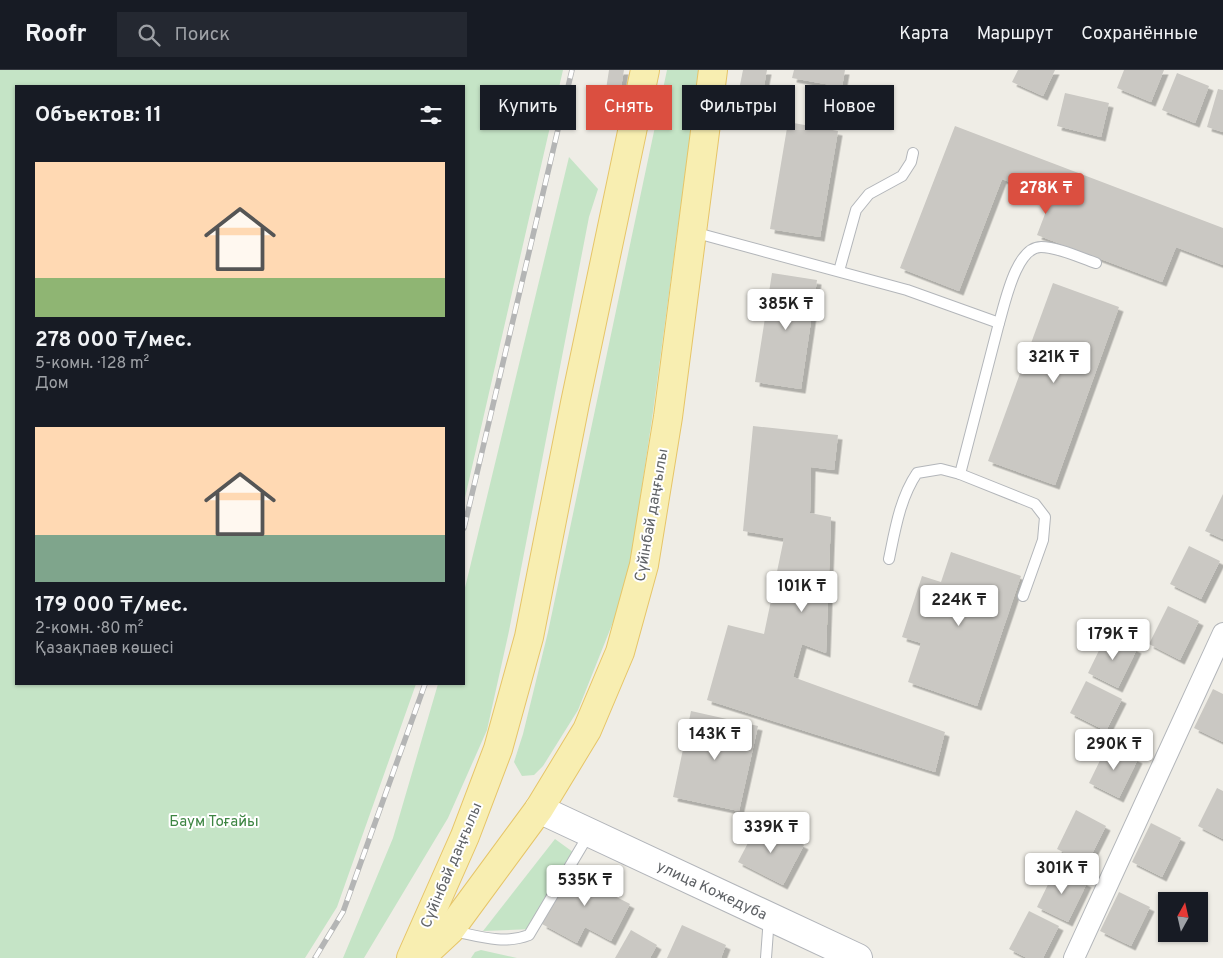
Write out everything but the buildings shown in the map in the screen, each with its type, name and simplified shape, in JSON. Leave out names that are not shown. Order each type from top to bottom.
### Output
[{"type":"main road","name":"Сүйінбай даңғылы","points":[[411,958],[464,836],[498,749],[529,636],[644,70]]},
{"type":"main road","name":"Сүйінбай даңғылы","points":[[420,958],[450,930],[538,809],[587,730],[620,652],[644,565],[668,417],[713,70]]},
{"type":"street","points":[[1074,958],[1223,633]]},
{"type":"street","name":"улица Кожедуба","points":[[538,809],[858,958]]},
{"type":"lane","points":[[839,271],[856,210],[869,194],[902,176],[911,162],[913,153]]},
{"type":"lane","points":[[692,231],[908,290],[999,323]]},
{"type":"lane","points":[[960,474],[999,323],[1014,274],[1021,260],[1032,248],[1040,247],[1051,248],[1096,264]]},
{"type":"lane","points":[[889,559],[908,486],[917,473],[941,469],[960,474],[1035,504],[1046,517],[1043,540],[1024,596]]},
{"type":"lane","points":[[450,930],[496,940],[519,939],[529,935],[590,834]]},
{"type":"lane","points":[[766,958],[769,916]]},
{"type":"green space","name":"Баум Тоғайы","points":[[0,70],[563,70],[560,85],[480,85],[480,130],[549,130],[465,498],[465,85],[15,85],[15,685],[416,685],[337,907],[305,958],[0,958]]},
{"type":"green space","points":[[667,70],[699,70],[697,85],[682,85],[682,130],[691,130],[653,412],[627,587],[578,710],[543,766],[534,775],[522,776],[514,762],[523,734],[548,632],[654,130],[672,130],[672,85],[664,85]]},
{"type":"green space","points":[[569,157],[598,189],[589,217],[509,631],[487,730],[448,818],[364,958],[343,958],[393,838],[438,685],[465,685],[465,588]]},
{"type":"green space","points":[[555,839],[577,855],[533,929],[483,931]]},
{"type":"green space","points":[[481,950],[517,958],[471,958],[475,952]]},
{"type":"railway","points":[[465,524],[572,70]]},
{"type":"railway","points":[[315,958],[343,912],[425,685]]}]
